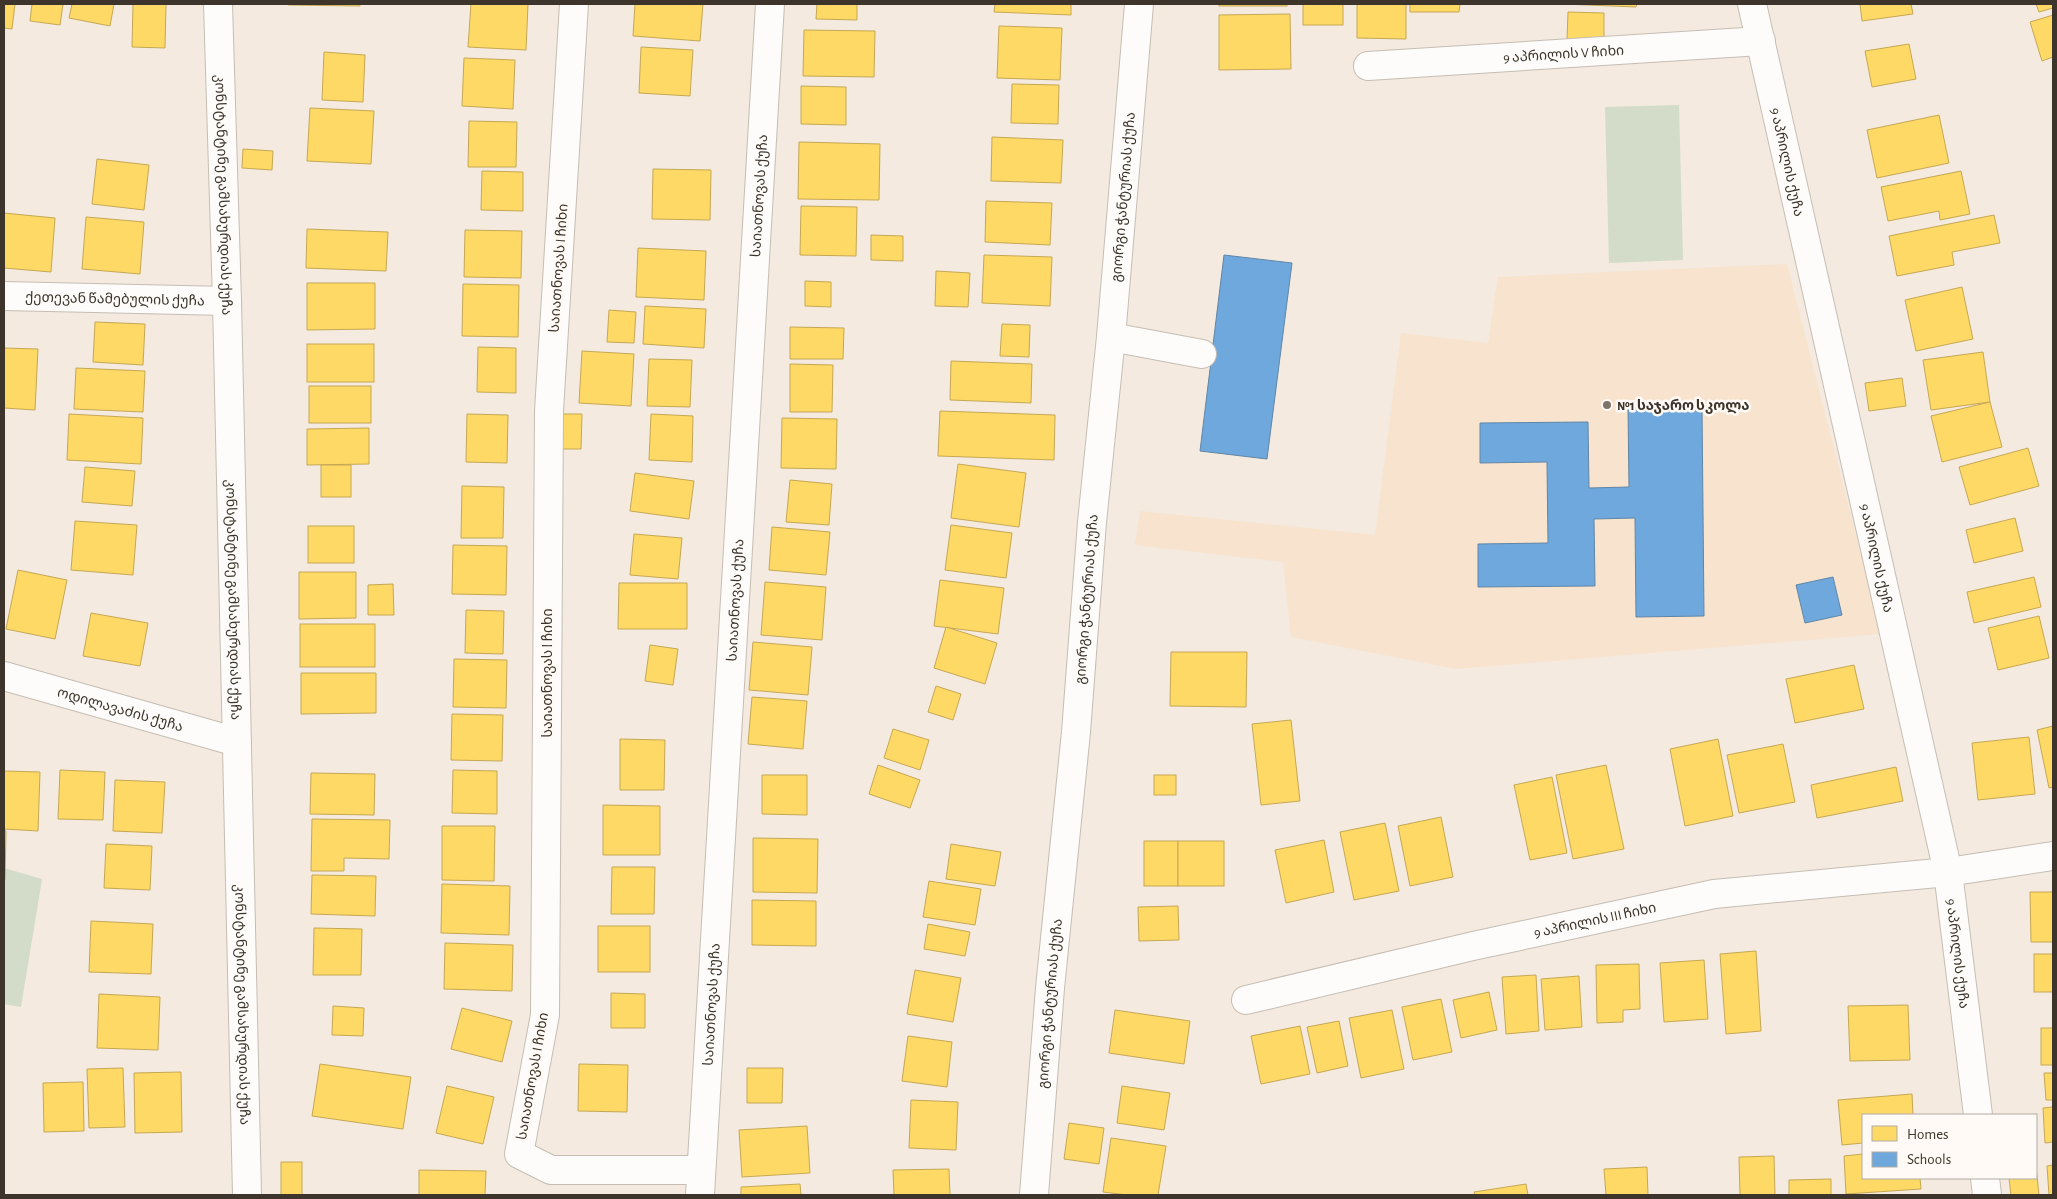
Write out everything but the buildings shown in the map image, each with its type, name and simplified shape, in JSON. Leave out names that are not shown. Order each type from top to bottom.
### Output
[{"type":"street","name":"კონსტანტინე გამსახურდიას ქუჩა","points":[[218,4],[227,301],[247,1195]]},
{"type":"street","name":"საიათნოვას I ჩიხი","points":[[574,4],[549,411],[545,1014],[519,1154],[551,1170],[700,1182]]},
{"type":"street","name":"საიათნოვას ქუჩა","points":[[700,1182],[770,4]]},
{"type":"street","name":"გიორგი ჭანტურიას ქუჩა","points":[[1034,1195],[1050,988],[1076,732],[1092,522],[1112,337],[1139,4]]},
{"type":"street","name":"9 აპრილის ქუჩა","points":[[1752,4],[1948,872],[1978,1114]]},
{"type":"street","name":"9 აპრილის V ჩიხი","points":[[1368,66],[1761,41]]},
{"type":"street","name":"ქეთევან წამებულის ქუჩა","points":[[4,296],[227,301]]},
{"type":"street","points":[[1112,337],[1202,354]]},
{"type":"street","name":"ოდილავაძის ქუჩა","points":[[4,676],[237,742]]},
{"type":"street","name":"9 აპრილის III ჩიხი","points":[[1246,1000],[1473,946],[1714,894],[1948,872],[2053,856]]},
{"type":"street","points":[[1985,1179],[1987,1195]]},
{"type":"shaded area","name":"№1 საჯარო სკოლა","points":[[1787,264],[1881,634],[1456,669],[1291,637],[1283,562],[1135,545],[1140,511],[1375,535],[1401,333],[1488,343],[1498,277]]},
{"type":"green space","points":[[1679,105],[1683,260],[1609,263],[1605,107]]},
{"type":"green space","points":[[4,868],[42,879],[21,1007],[4,1004]]},
{"type":"place","name":"№1 საჯარო სკოლა","points":[[1607,405]]}]
